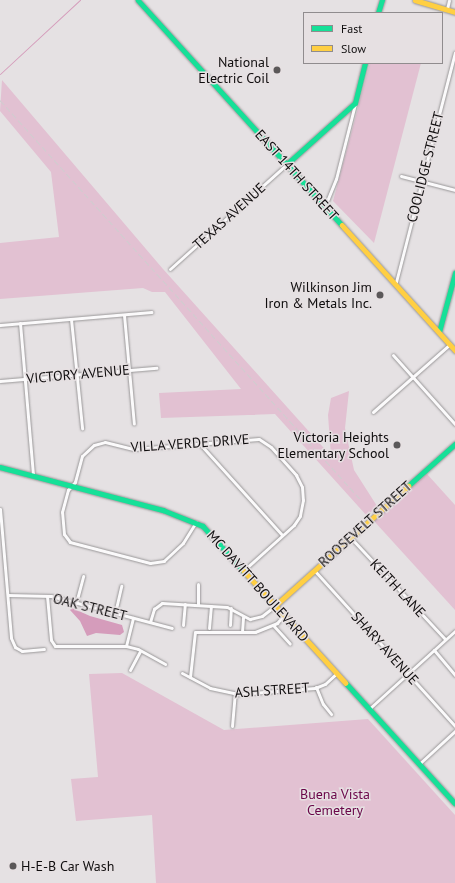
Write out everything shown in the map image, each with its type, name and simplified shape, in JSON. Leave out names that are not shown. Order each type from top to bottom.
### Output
[{"type":"street","name":"EAST 14TH STREET","points":[[138,0],[396,282],[455,350]]},
{"type":"street","points":[[378,12],[382,0]]},
{"type":"street","points":[[414,0],[455,12]]},
{"type":"street","points":[[447,9],[449,0]]},
{"type":"street","name":"COOLIDGE STREET","points":[[396,282],[455,52]]},
{"type":"street","points":[[325,206],[336,178],[365,64]]},
{"type":"street","points":[[287,164],[355,103]]},
{"type":"street","name":"TEXAS AVENUE","points":[[170,269],[287,164]]},
{"type":"street","points":[[401,176],[455,190]]},
{"type":"street","points":[[439,332],[455,273]]},
{"type":"street","points":[[0,325],[151,312]]},
{"type":"street","points":[[124,315],[134,424]]},
{"type":"street","points":[[72,319],[82,428]]},
{"type":"street","points":[[20,323],[34,476]]},
{"type":"street","points":[[373,412],[450,344]]},
{"type":"street","points":[[393,355],[455,424]]},
{"type":"street","name":"VICTORY AVENUE","points":[[0,381],[156,368]]},
{"type":"street","name":"VILLA VERDE DRIVE","points":[[196,522],[177,549],[164,561],[157,563],[70,542],[64,534],[62,512],[68,490],[73,486],[82,456],[94,445],[105,442],[134,449],[259,439],[271,447],[296,475],[303,495],[300,516],[282,536],[244,570]]},
{"type":"street","points":[[199,443],[282,536]]},
{"type":"street","name":"ROOSEVELT STREET","points":[[276,605],[455,444]]},
{"type":"street","name":"MC DAVITT BOULEVARD","points":[[0,467],[163,510],[196,522],[209,532],[455,803]]},
{"type":"street","points":[[0,509],[11,638],[15,647],[22,651],[44,649]]},
{"type":"street","name":"KEITH LANE","points":[[350,537],[445,640]]},
{"type":"street","name":"SHARY AVENUE","points":[[314,570],[455,726]]},
{"type":"street","points":[[76,603],[82,576]]},
{"type":"street","points":[[198,584],[198,605]]},
{"type":"street","points":[[115,613],[121,586]]},
{"type":"street","name":"OAK STREET","points":[[8,595],[47,596],[172,628]]},
{"type":"street","points":[[47,596],[51,640],[55,646],[126,646],[140,650],[165,664]]},
{"type":"street","points":[[150,622],[157,604],[185,604],[231,608],[243,616],[256,618],[276,605]]},
{"type":"street","points":[[183,625],[185,604]]},
{"type":"street","points":[[209,628],[211,606]]},
{"type":"street","points":[[230,625],[231,608]]},
{"type":"street","points":[[190,677],[195,632],[256,632],[273,625],[284,615]]},
{"type":"street","points":[[242,632],[243,616]]},
{"type":"street","points":[[126,646],[133,618]]},
{"type":"street","points":[[273,625],[290,644]]},
{"type":"street","points":[[370,708],[455,631]]},
{"type":"street","points":[[130,670],[140,650]]},
{"type":"street","points":[[434,650],[455,675]]},
{"type":"street","name":"ASH STREET","points":[[182,673],[210,688],[234,694],[316,687],[325,684],[337,673]]},
{"type":"street","points":[[316,687],[323,704],[331,714]]},
{"type":"street","points":[[232,726],[234,694]]},
{"type":"street","points":[[419,764],[455,731]]},
{"type":"green space","points":[[370,64],[421,64],[374,243],[333,201]]},
{"type":"green space","points":[[2,80],[163,269],[331,456],[328,415],[331,398],[349,391],[345,428],[354,470],[377,506],[367,516],[275,414],[161,418],[159,393],[241,389],[165,292],[152,292],[143,288],[0,299],[0,243],[59,237],[51,172],[0,111]]},
{"type":"green space","points":[[427,474],[455,505],[455,610],[374,521]]},
{"type":"green space","name":"Buena Vista Cemetery","points":[[122,673],[224,730],[368,719],[455,815],[455,883],[156,883],[152,815],[76,821],[71,779],[98,777],[89,674]]},
{"type":"shaded area","points":[[72,608],[90,616],[122,625],[124,632],[120,635],[96,633],[87,636],[80,621],[70,610]]},
{"type":"waterway","points":[[0,74],[80,0]]},
{"type":"railway","points":[[0,100],[362,501]]},
{"type":"traffic: fast","points":[[138,0],[342,225]]},
{"type":"traffic: fast","points":[[378,12],[382,0]]},
{"type":"traffic: fast","points":[[287,164],[355,103],[365,64]]},
{"type":"traffic: fast","points":[[439,332],[455,273]]},
{"type":"traffic: fast","points":[[408,486],[455,444]]},
{"type":"traffic: fast","points":[[0,467],[163,510],[203,526],[244,571]]},
{"type":"traffic: fast","points":[[346,683],[455,803]]},
{"type":"traffic: slow","points":[[415,0],[455,12]]},
{"type":"traffic: slow","points":[[342,225],[455,350]]},
{"type":"traffic: slow","points":[[276,605],[408,486]]},
{"type":"traffic: slow","points":[[244,571],[346,683]]},
{"type":"place","name":"National Electric Coil","points":[[277,70]]},
{"type":"place","name":"Wilkinson Jim Iron & Metals Inc.","points":[[380,295]]},
{"type":"place","name":"Victoria Heights Elementary School","points":[[397,445]]},
{"type":"place","name":"H-E-B Car Wash","points":[[13,866]]}]
